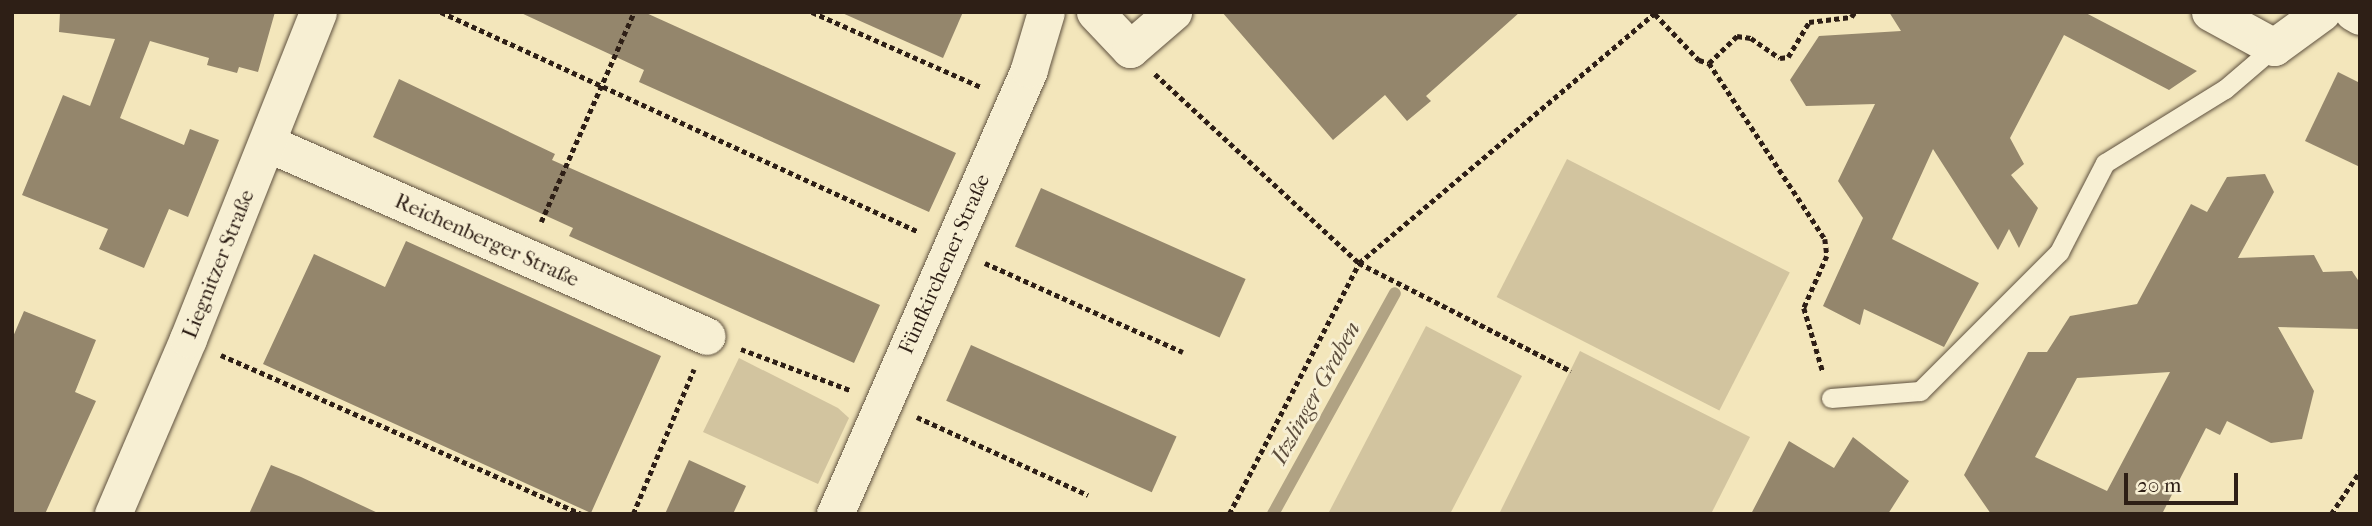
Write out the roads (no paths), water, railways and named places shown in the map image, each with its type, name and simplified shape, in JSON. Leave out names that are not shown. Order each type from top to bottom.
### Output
[{"type":"street","name":"Liegnitzer Straße","points":[[113,514],[188,340],[318,12]]},
{"type":"street","name":"Fünfkirchener Straße","points":[[835,514],[1029,69],[1046,12]]},
{"type":"street","points":[[1095,12],[1130,49],[1173,12]]},
{"type":"street","points":[[2210,12],[2274,47],[2322,12]]},
{"type":"street","points":[[2353,12],[2360,16]]},
{"type":"street","name":"Reichenberger Straße","points":[[267,143],[707,336]]},
{"type":"lane","points":[[1831,398],[1920,391],[2059,252],[2105,163],[2225,89],[2274,47]]},
{"type":"waterway","name":"Itzlinger Graben","points":[[1273,514],[1395,293]]}]
